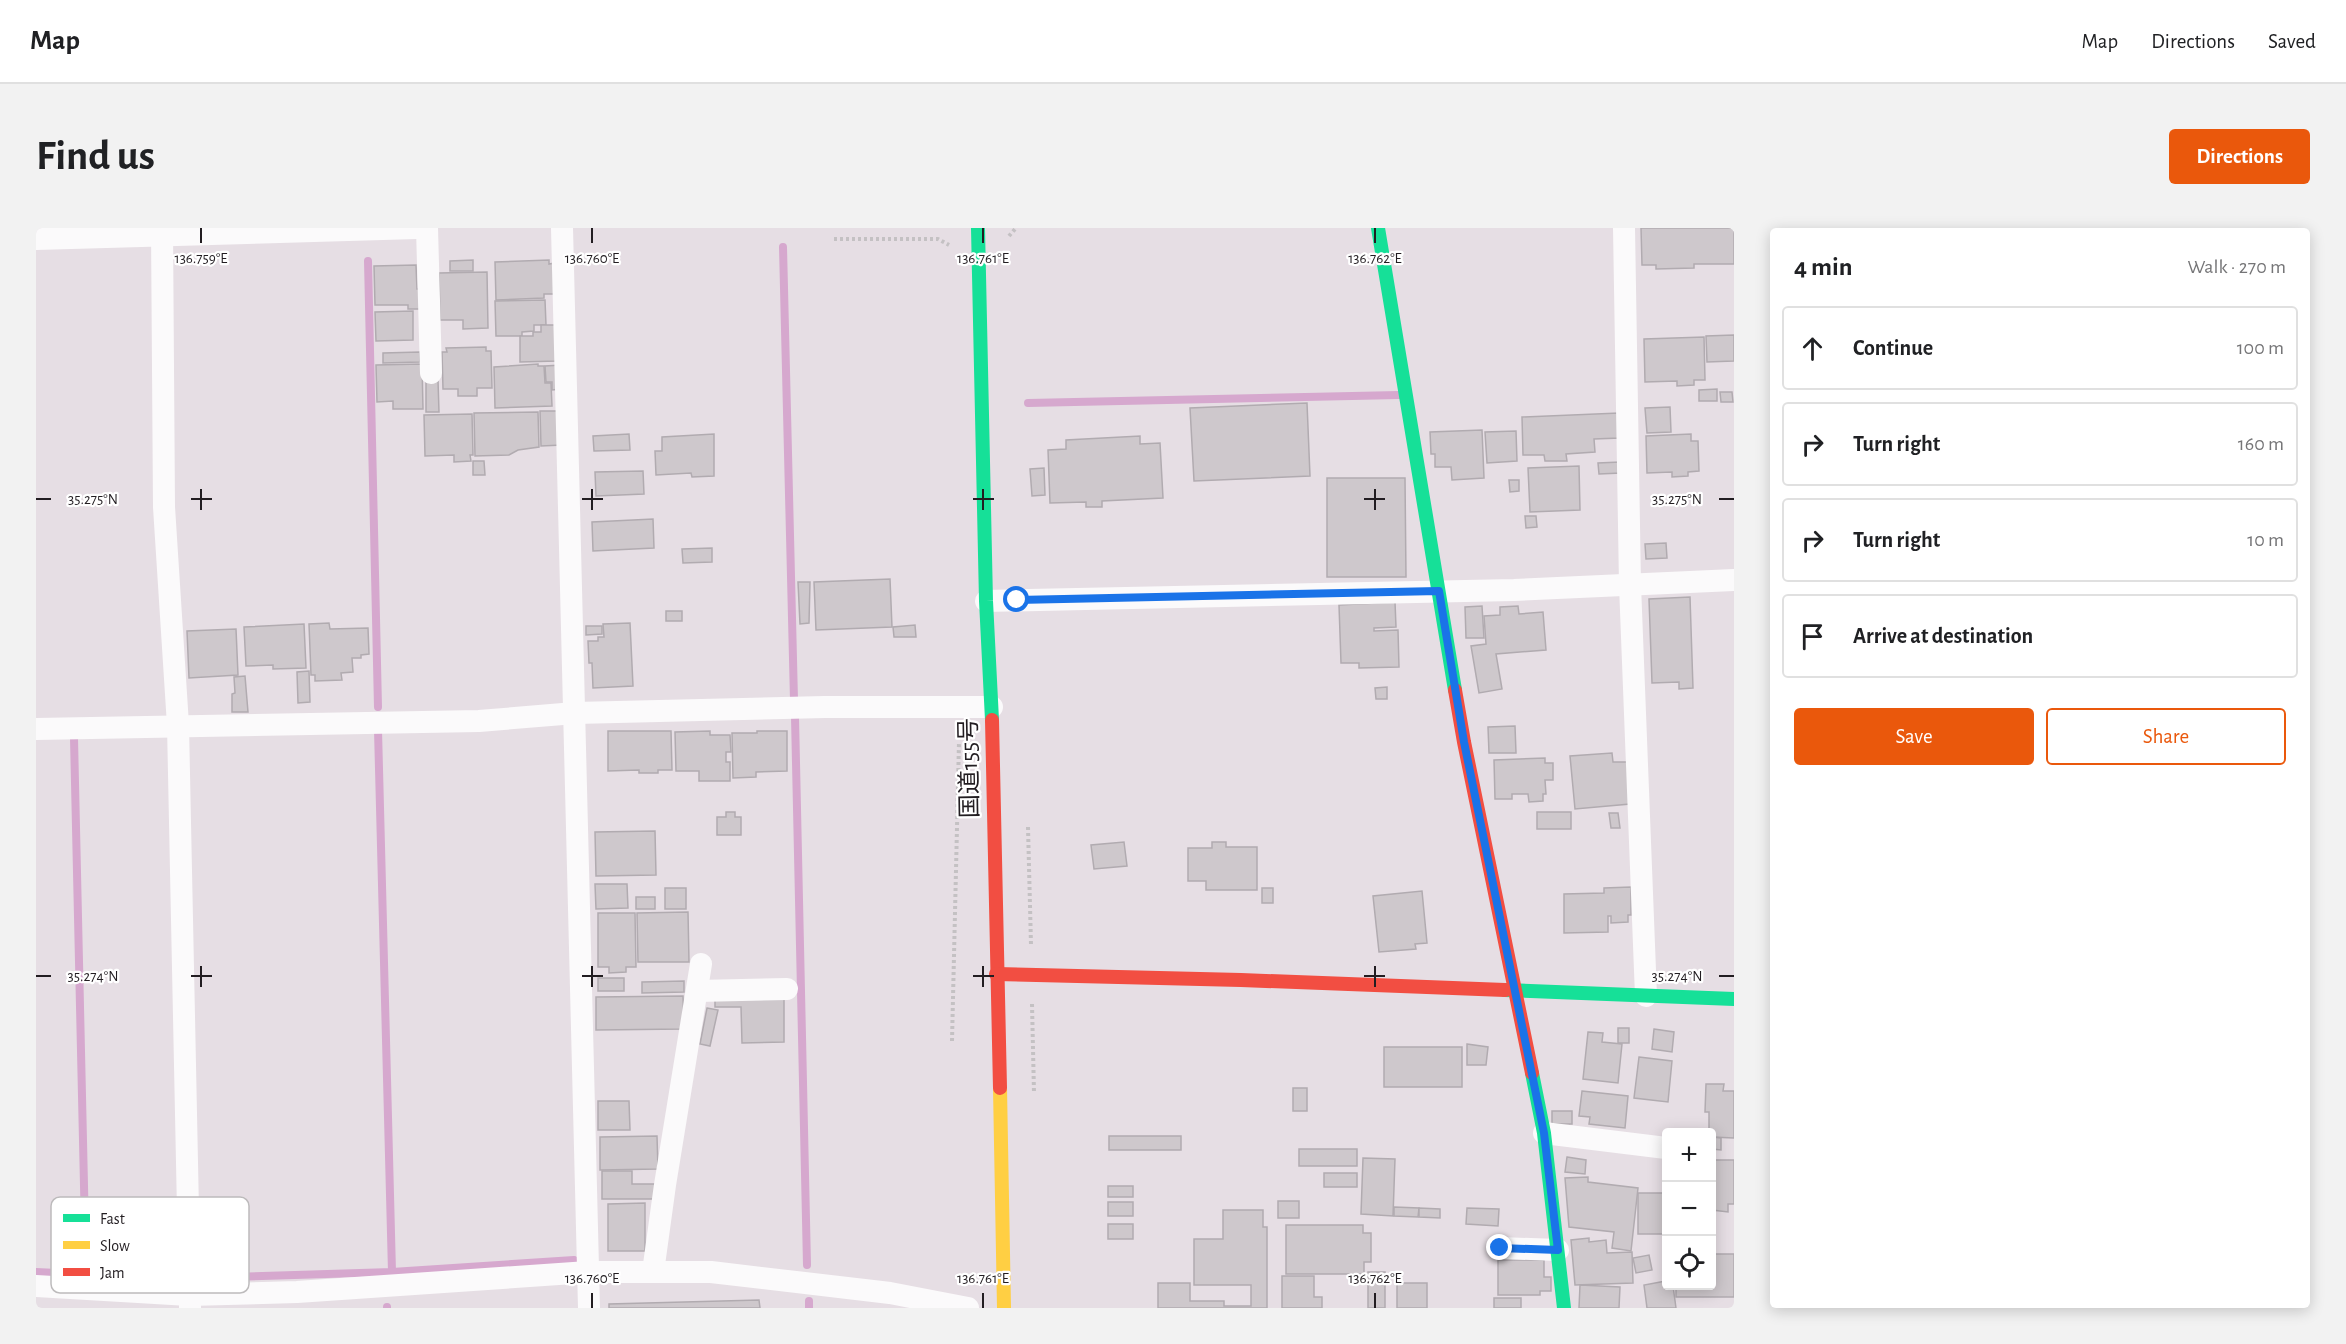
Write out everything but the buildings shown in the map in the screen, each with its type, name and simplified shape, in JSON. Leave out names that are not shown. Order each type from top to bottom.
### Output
[{"type":"main road","name":"国道155号","points":[[978,228],[986,601],[992,707],[1004,1308]]},
{"type":"main road","points":[[1378,228],[1464,742],[1544,1133],[1564,1308]]},
{"type":"main road","points":[[996,974],[1240,980],[1734,999]]},
{"type":"street","points":[[36,239],[162,232],[417,228]]},
{"type":"street","points":[[427,228],[431,373]]},
{"type":"street","points":[[562,228],[589,1308]]},
{"type":"street","points":[[1624,228],[1630,585],[1646,996]]},
{"type":"street","points":[[162,232],[164,507],[178,725],[187,1197]]},
{"type":"street","points":[[986,601],[1439,591],[1734,580]]},
{"type":"street","points":[[36,729],[479,722],[575,713],[825,707],[992,707]]},
{"type":"street","points":[[653,1272],[701,964]]},
{"type":"street","points":[[697,992],[787,989]]},
{"type":"street","points":[[1544,1133],[1662,1148]]},
{"type":"street","points":[[1500,1248],[1558,1250]]},
{"type":"street","points":[[107,1293],[189,1301],[588,1272],[711,1272],[890,1293],[968,1308]]},
{"type":"street","points":[[36,1286],[51,1287]]},
{"type":"path","points":[[834,239],[938,239],[952,247]]},
{"type":"path","points":[[952,1041],[960,707]]},
{"type":"waterway","points":[[783,247],[794,700]]},
{"type":"waterway","points":[[368,261],[378,707]]},
{"type":"waterway","points":[[1028,403],[1399,395]]},
{"type":"waterway","points":[[795,717],[807,1265]]},
{"type":"waterway","points":[[378,730],[392,1272]]},
{"type":"waterway","points":[[74,738],[84,1197]]},
{"type":"waterway","points":[[249,1276],[392,1272],[574,1260]]},
{"type":"waterway","points":[[36,1272],[51,1273]]},
{"type":"waterway","points":[[809,1301],[809,1308]]},
{"type":"traffic: fast","points":[[978,228],[986,601],[992,720]]},
{"type":"traffic: fast","points":[[1378,228],[1455,690]]},
{"type":"traffic: fast","points":[[1505,990],[1734,999]]},
{"type":"traffic: fast","points":[[1532,1073],[1544,1133],[1564,1308]]},
{"type":"traffic: slow","points":[[1000,1088],[1004,1308]]},
{"type":"traffic: jam","points":[[1455,690],[1532,1073]]},
{"type":"traffic: jam","points":[[992,720],[1000,1088]]},
{"type":"traffic: jam","points":[[996,974],[1505,990]]},
{"type":"route","points":[[1017,600],[1439,591],[1464,742],[1544,1133],[1558,1250],[1500,1248]]}]
